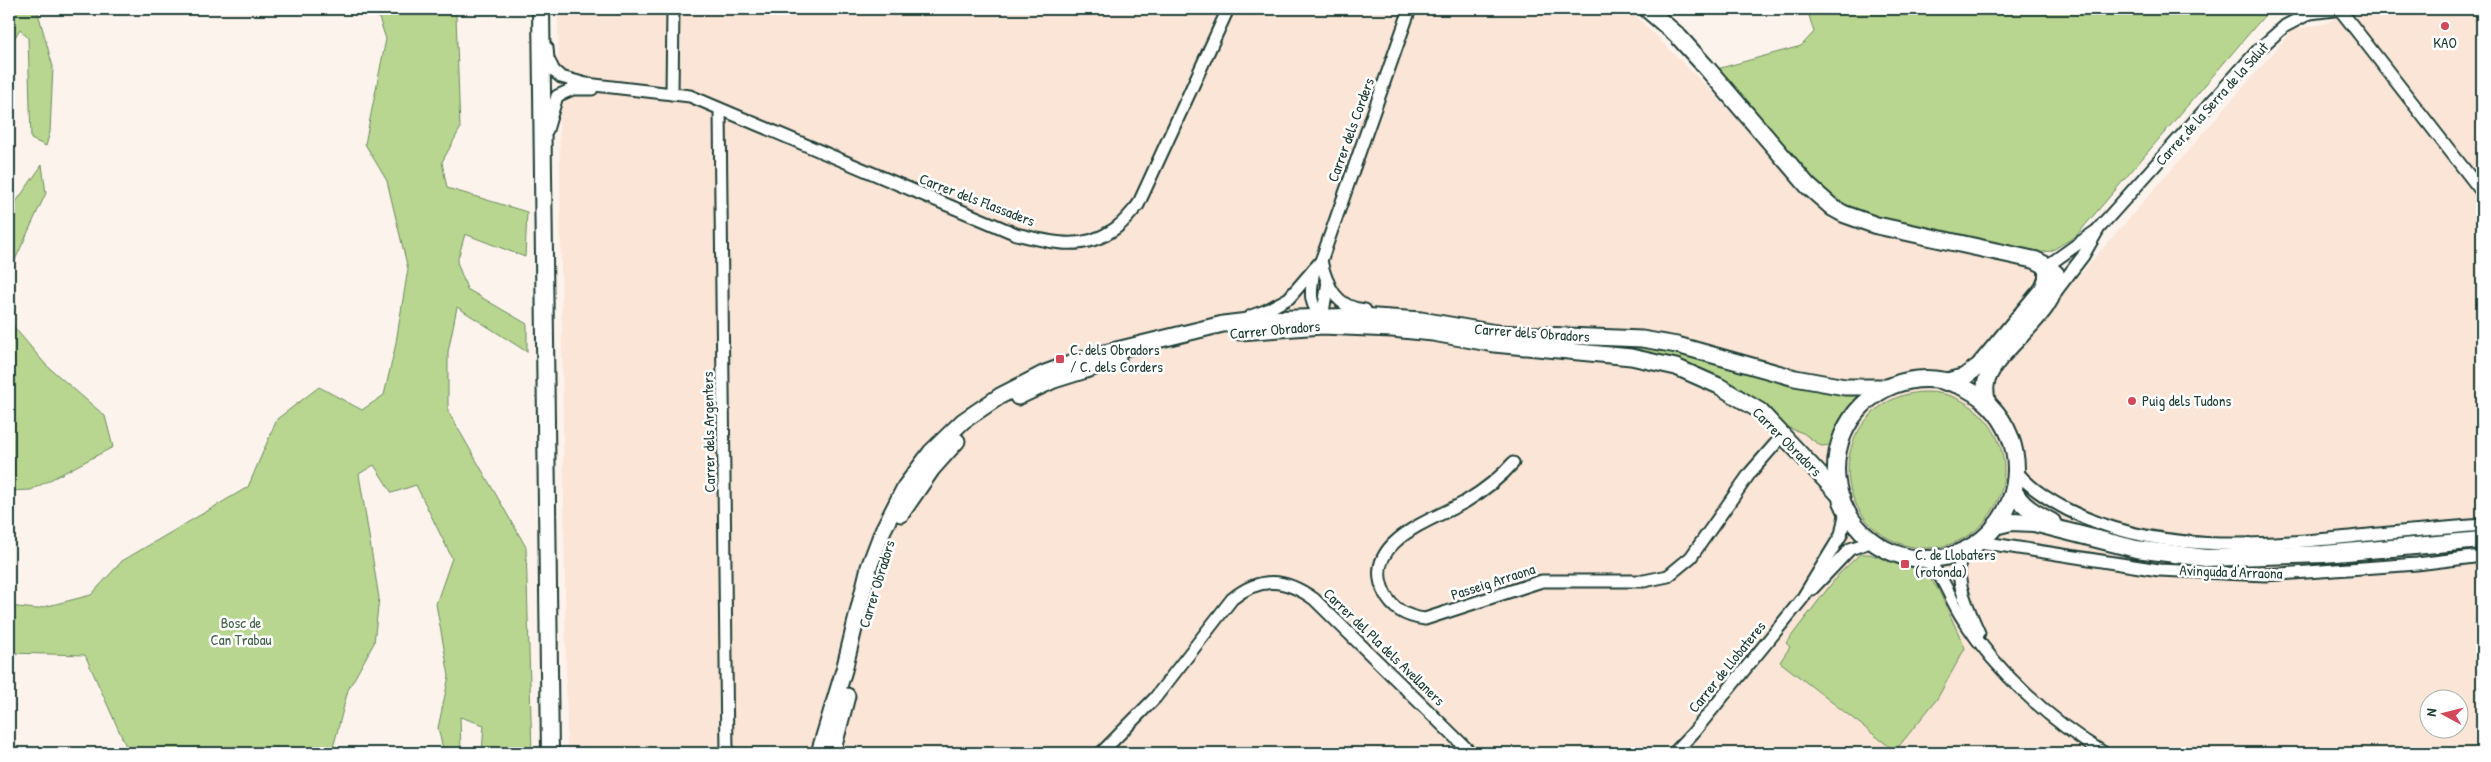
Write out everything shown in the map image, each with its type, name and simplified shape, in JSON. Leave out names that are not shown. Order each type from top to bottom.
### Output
[{"type":"main road","points":[[542,9],[542,164],[550,753]]},
{"type":"main road","points":[[1648,9],[1700,60],[1808,186],[1833,208],[1875,225],[2035,260],[2056,274],[2054,294]]},
{"type":"main road","points":[[1946,382],[1964,377],[1979,366],[2043,289],[2047,279],[2046,266]]},
{"type":"main road","name":"Carrer de la Serra de la Salut","points":[[1987,402],[1985,388],[1991,371],[2054,294]]},
{"type":"main road","points":[[1919,380],[1946,382],[1976,394],[1998,414],[2013,444],[2016,468],[2014,491],[2005,512],[1980,542],[1948,557],[1924,558],[1897,553],[1872,541],[1860,529],[1844,504],[1836,469],[1838,454],[1846,428],[1867,403],[1888,387],[1919,380]]},
{"type":"main road","points":[[2014,491],[2018,499],[2028,509],[2070,532]]},
{"type":"main road","points":[[1995,526],[2003,523],[2021,522],[2070,532]]},
{"type":"main road","name":"Avinguda d'Arraona","points":[[2070,532],[2136,549],[2206,558],[2324,554],[2482,540]]},
{"type":"street","name":"Carrer dels Flassaders","points":[[542,9],[548,59],[554,71],[561,77],[586,84],[690,96],[1016,234],[1058,244],[1089,242],[1114,230],[1138,205],[1228,9]]},
{"type":"street","points":[[672,94],[673,9]]},
{"type":"street","name":"Carrer dels Corders","points":[[1319,316],[1313,308],[1311,293],[1318,265],[1410,9]]},
{"type":"street","points":[[2341,10],[2482,192]]},
{"type":"street","name":"Carrer de la Serra de la Salut","points":[[2054,294],[2083,256],[2100,228],[2259,50],[2285,26],[2310,13],[2341,10]]},
{"type":"street","name":"Carrer dels Flassaders","points":[[542,164],[548,123],[557,96],[573,89],[624,88]]},
{"type":"street","name":"Carrer dels Argenters","points":[[720,110],[727,753]]},
{"type":"street","name":"Carrer de la Serra de la Salut","points":[[2046,266],[2100,228]]},
{"type":"street","points":[[1318,265],[1335,297],[1353,310],[1395,317]]},
{"type":"street","name":"Carrer dels Corders","points":[[1223,324],[1264,311],[1289,298],[1318,265]]},
{"type":"street","points":[[1244,332],[1253,325],[1307,322],[1319,316],[1323,312],[1328,282]]},
{"type":"street","points":[[1319,316],[1326,321],[1404,326],[1418,331]]},
{"type":"street","name":"Carrer dels Obradors","points":[[832,753],[868,573],[882,530],[905,487],[946,438],[963,421],[1000,396],[1045,373],[1092,356],[1223,324],[1319,316],[1395,317],[1421,320],[1495,339],[1642,339],[1677,345],[1804,380],[1845,387],[1888,387]]},
{"type":"street","name":"Carrer Obradors","points":[[844,690],[883,558],[903,510],[920,486],[963,434],[990,414],[1036,387],[1131,356],[1192,341],[1244,332],[1322,326],[1418,331],[1631,357],[1676,367],[1718,386],[1760,411],[1844,504]]},
{"type":"street","name":"Carrer dels Obradors","points":[[896,505],[902,503],[910,490],[920,486],[923,471],[939,453],[946,438],[960,431],[1004,398],[1106,358],[1166,342],[1172,335]]},
{"type":"street","name":"Passeig Arraona","points":[[1513,463],[1477,494],[1405,533],[1388,550],[1380,574],[1383,589],[1388,600],[1398,611],[1413,618],[1425,619],[1542,582],[1644,582],[1668,576],[1691,557],[1750,473],[1783,435]]},
{"type":"street","name":"Avinguda d'Arraona","points":[[2016,468],[2024,481],[2081,516],[2116,530],[2185,542],[2234,544],[2295,542],[2482,525]]},
{"type":"street","name":"Carrer de Llobateres","points":[[1674,753],[1694,733],[1802,598],[1841,535],[1844,504]]},
{"type":"street","points":[[892,534],[891,524],[897,511],[896,505]]},
{"type":"street","name":"Carrer de Llobateres","points":[[1802,598],[1830,572],[1850,548],[1872,541]]},
{"type":"street","name":"Avinguda d'Arraona","points":[[1980,542],[2159,570],[2265,575],[2417,564],[2482,556]]},
{"type":"street","points":[[1963,551],[1959,568],[1960,581],[1985,648]]},
{"type":"street","points":[[868,573],[873,571],[878,557],[883,558]]},
{"type":"street","points":[[1924,558],[1944,580],[1962,618],[1985,648],[2033,701],[2087,743],[2104,753]]},
{"type":"street","name":"Carrer dels Obradors","points":[[868,573],[870,583],[867,594],[869,604]]},
{"type":"street","name":"Carrer del Pla dels Avellaners","points":[[1101,753],[1155,698],[1232,600],[1243,590],[1277,581],[1290,585],[1314,598],[1471,753]]},
{"type":"street","name":"Carrer dels Obradors","points":[[819,753],[844,690]]},
{"type":"shaded area","points":[[558,9],[1629,9],[1715,95],[1830,219],[2077,278],[2293,30],[2327,23],[2349,9],[2482,9],[2482,753],[567,753]]},
{"type":"green space","points":[[9,9],[37,9],[53,67],[50,132],[46,146],[31,139],[28,38],[20,29],[9,47]]},
{"type":"green space","name":"Bosc de Can Trabau","points":[[376,9],[450,9],[456,15],[460,129],[442,162],[447,188],[527,212],[525,257],[465,234],[457,262],[467,289],[527,324],[527,352],[457,307],[448,352],[448,411],[526,547],[532,753],[482,753],[484,725],[460,717],[461,753],[444,753],[438,728],[449,676],[436,604],[452,558],[416,485],[392,493],[374,465],[359,474],[379,598],[374,643],[348,690],[332,752],[129,753],[85,655],[9,653],[9,606],[36,609],[91,595],[122,561],[248,487],[277,419],[319,387],[362,410],[384,395],[395,348],[408,269],[387,181],[365,144],[386,39]]},
{"type":"green space","points":[[1807,9],[2270,9],[2076,236],[2051,251],[2028,254],[1843,208],[1814,184],[1717,69],[1801,46],[1814,32]]},
{"type":"green space","points":[[42,165],[46,193],[9,273],[9,212]]},
{"type":"green space","points":[[9,321],[46,365],[105,416],[113,447],[31,490],[9,491]]},
{"type":"green space","points":[[1605,342],[1671,351],[1801,382],[1867,395],[1845,418],[1832,445],[1821,446],[1803,433],[1783,426],[1758,404],[1600,345]]},
{"type":"green space","points":[[1918,392],[1934,392],[1949,395],[1963,401],[1986,420],[1995,433],[2001,447],[2004,470],[2003,485],[1995,507],[1976,530],[1963,539],[1949,545],[1934,548],[1918,548],[1903,545],[1889,539],[1866,520],[1857,507],[1851,493],[1848,478],[1848,462],[1851,447],[1857,433],[1876,410],[1889,401],[1903,395]]},
{"type":"green space","points":[[1860,554],[1869,554],[1917,569],[1932,581],[1939,591],[1965,648],[1937,699],[1895,751],[1780,662],[1790,647],[1786,643],[1839,574]]},
{"type":"place","name":"KAO","points":[[2445,26]]},
{"type":"place","name":"C. dels Obradors / C. dels Corders","points":[[1060,359]]},
{"type":"place","name":"Puig dels Tudons","points":[[2132,401]]},
{"type":"place","name":"C. de Llobaters (rotonda)","points":[[1905,564]]}]
